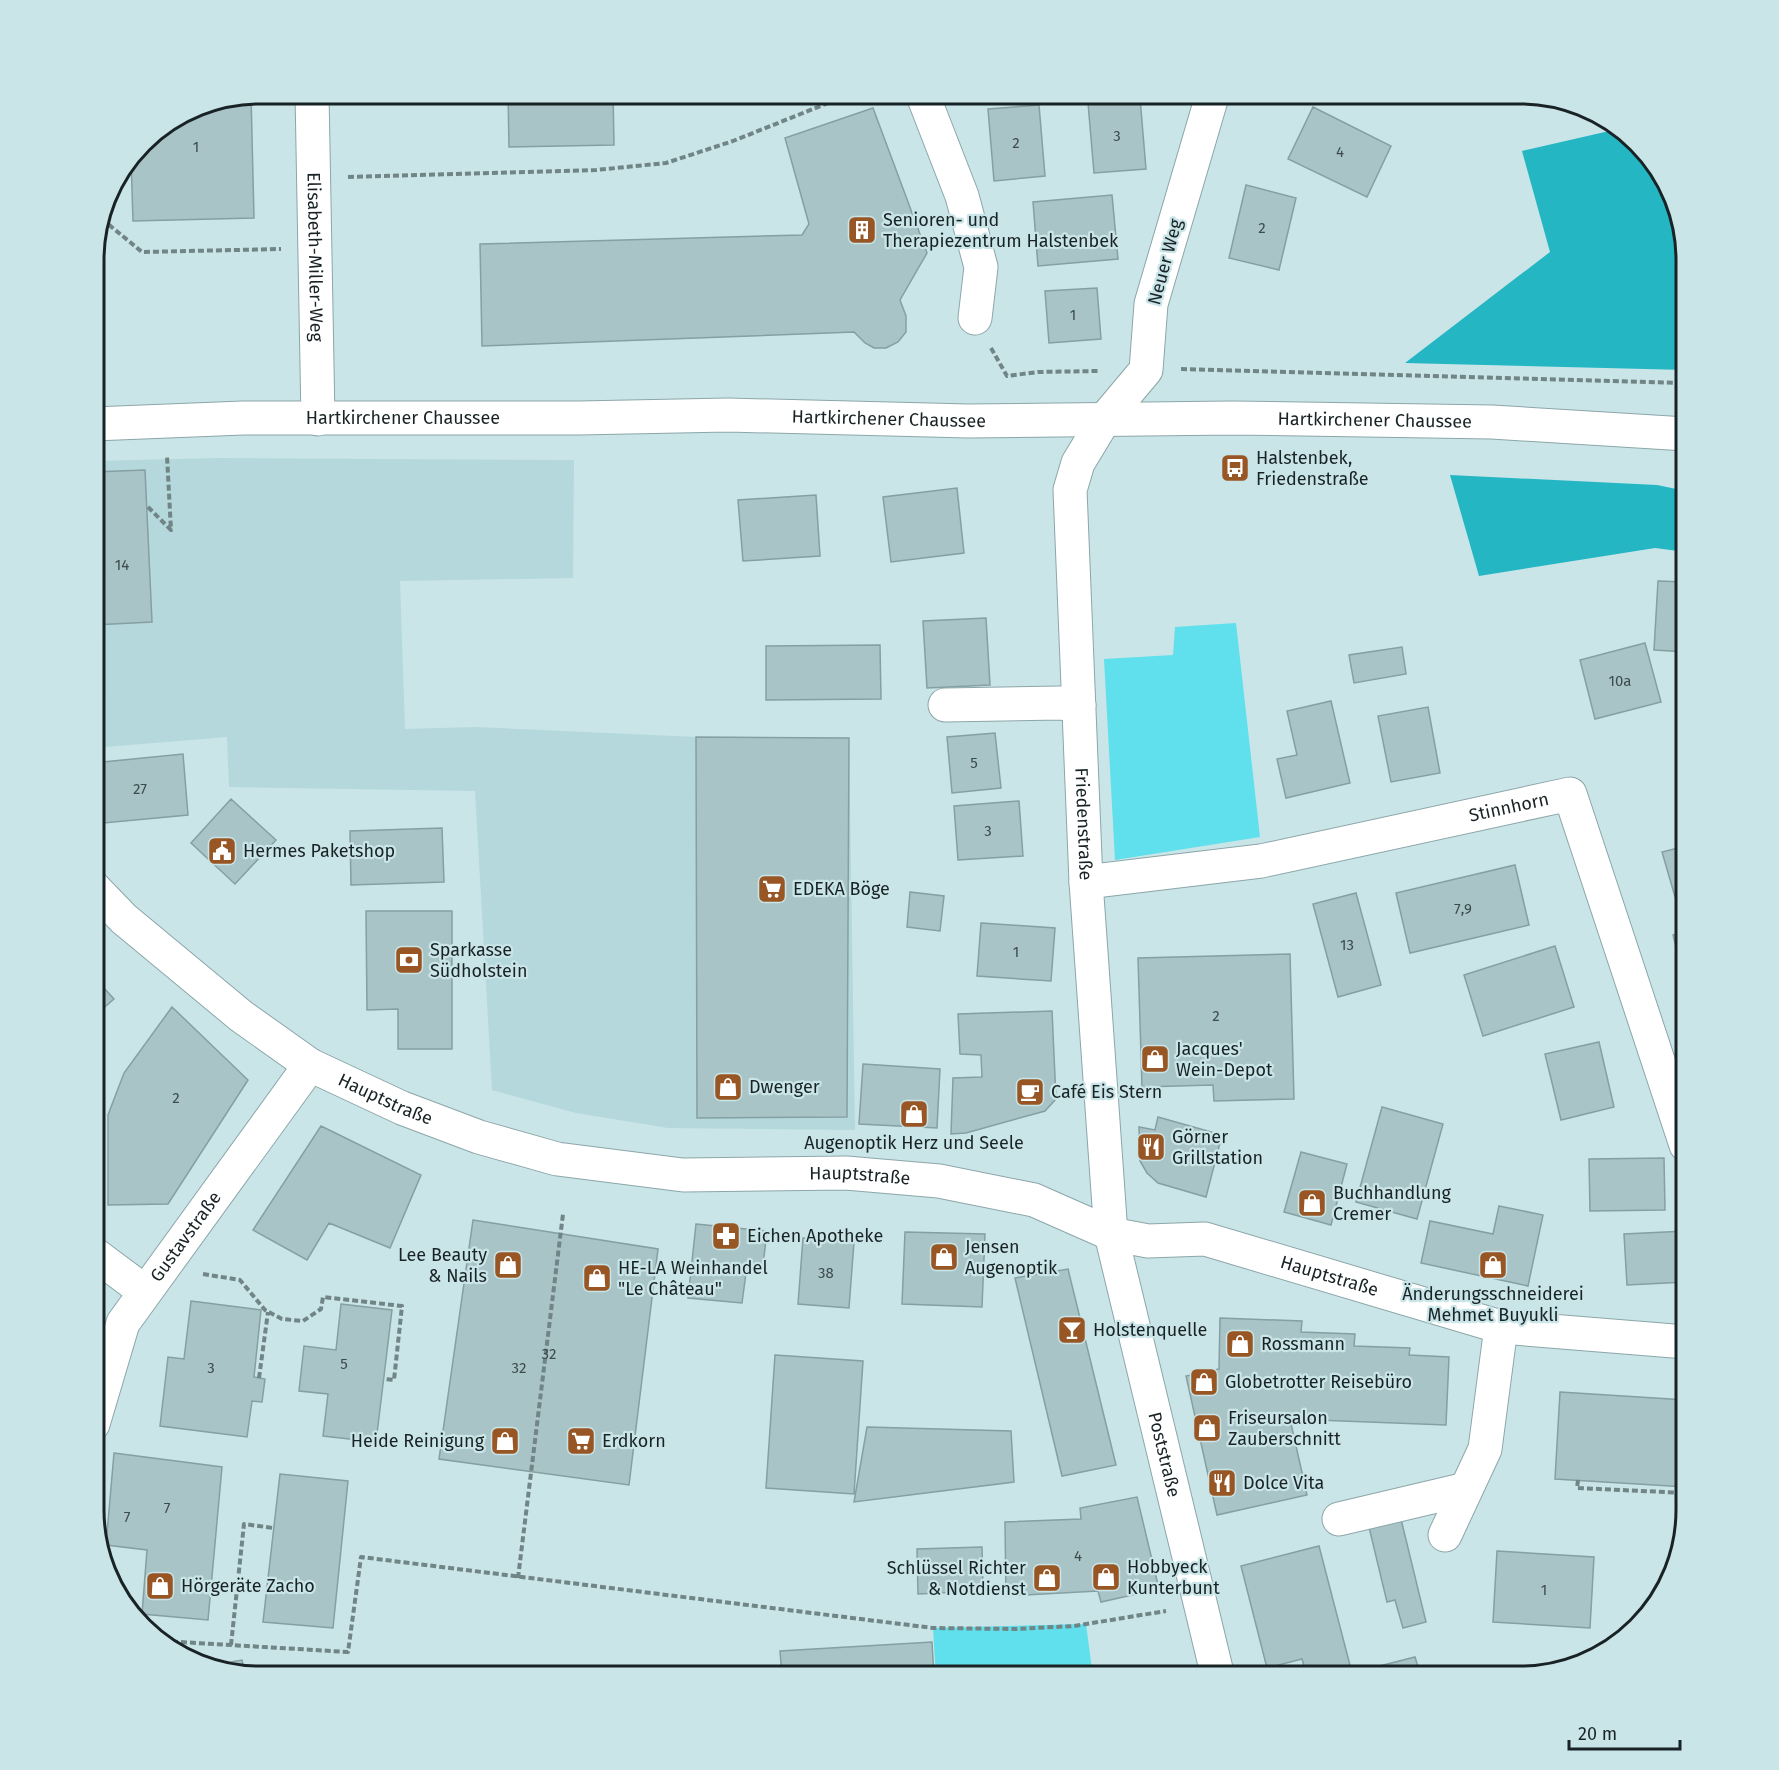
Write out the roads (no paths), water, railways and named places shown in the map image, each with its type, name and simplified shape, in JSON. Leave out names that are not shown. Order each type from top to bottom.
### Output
[{"type":"street","name":"Elisabeth-Miller-Weg","points":[[312,103],[318,419]]},
{"type":"street","points":[[926,104],[962,196],[981,267],[975,318]]},
{"type":"street","name":"Neuer Weg","points":[[1104,420],[1146,370],[1151,304],[1211,104]]},
{"type":"street","name":"Hartkirchener Chaussee","points":[[104,423],[156,420],[728,415],[968,421],[1232,418],[1492,422],[1676,433]]},
{"type":"street","name":"Friedenstraße","points":[[1104,420],[1078,462],[1070,490],[1086,882],[1112,1234]]},
{"type":"street","points":[[945,705],[1060,703],[1079,705]]},
{"type":"street","name":"Stinnhorn","points":[[1086,882],[1261,861],[1570,794],[1676,1115]]},
{"type":"street","name":"Hauptstraße","points":[[103,898],[124,919],[241,1016],[310,1065],[402,1108],[479,1137],[557,1159],[683,1175],[846,1173],[939,1181],[1034,1200],[1112,1234],[1148,1241],[1204,1239],[1501,1328],[1676,1341]]},
{"type":"street","name":"Gustavstraße","points":[[103,1390],[123,1323],[310,1065]]},
{"type":"street","name":"Poststraße","points":[[1112,1234],[1215,1666]]},
{"type":"street","points":[[103,1257],[153,1279]]},
{"type":"street","points":[[1445,1535],[1485,1449],[1501,1328]]},
{"type":"street","points":[[1340,1519],[1466,1489]]},
{"type":"place","name":"Senioren- und Therapiezentrum Halstenbek","points":[[862,230]]},
{"type":"place","name":"Halstenbek, Friedenstraße","points":[[1235,468]]},
{"type":"place","name":"Hermes Paketshop","points":[[222,851]]},
{"type":"place","name":"EDEKA Böge","points":[[772,889]]},
{"type":"place","name":"Sparkasse Südholstein","points":[[409,960]]},
{"type":"place","name":"Jacques' Wein-Depot","points":[[1155,1059]]},
{"type":"place","name":"Dwenger","points":[[728,1087]]},
{"type":"place","name":"Café Eis Stern","points":[[1030,1092]]},
{"type":"place","name":"Augenoptik Herz und Seele","points":[[914,1114]]},
{"type":"place","name":"Görner Grillstation","points":[[1151,1147]]},
{"type":"place","name":"Buchhandlung Cremer","points":[[1312,1203]]},
{"type":"place","name":"Eichen Apotheke","points":[[726,1236]]},
{"type":"place","name":"Jensen Augenoptik","points":[[944,1257]]},
{"type":"place","name":"Lee Beauty & Nails","points":[[508,1265]]},
{"type":"place","name":"Änderungsschneiderei Mehmet Buyukli","points":[[1493,1265]]},
{"type":"place","name":"HE-LA Weinhandel \"Le Château\"","points":[[597,1278]]},
{"type":"place","name":"Holstenquelle","points":[[1072,1330]]},
{"type":"place","name":"Rossmann","points":[[1240,1344]]},
{"type":"place","name":"Globetrotter Reisebüro","points":[[1204,1382]]},
{"type":"place","name":"Friseursalon Zauberschnitt","points":[[1207,1428]]},
{"type":"place","name":"Heide Reinigung","points":[[505,1441]]},
{"type":"place","name":"Erdkorn","points":[[581,1441]]},
{"type":"place","name":"Dolce Vita","points":[[1222,1483]]},
{"type":"place","name":"Hobbyeck Kunterbunt","points":[[1106,1577]]},
{"type":"place","name":"Schlüssel Richter & Notdienst","points":[[1047,1578]]},
{"type":"place","name":"Hörgeräte Zacho","points":[[160,1586]]}]
